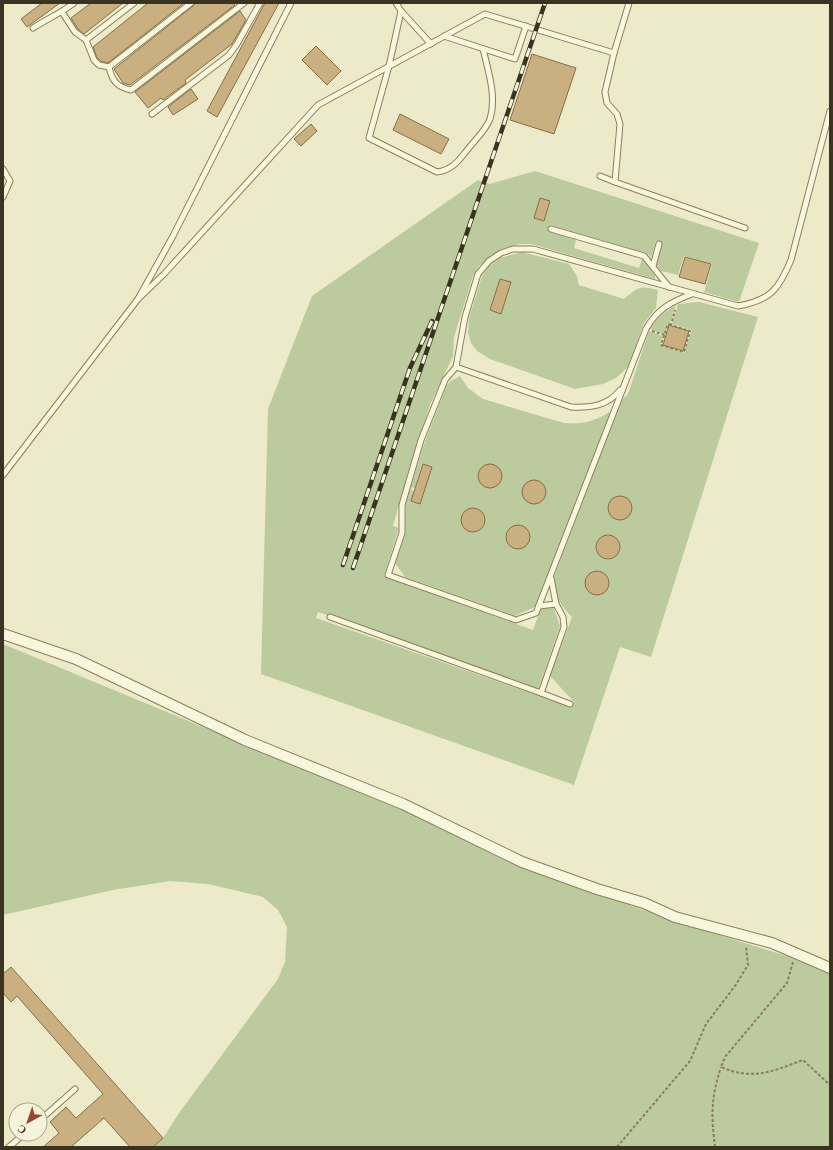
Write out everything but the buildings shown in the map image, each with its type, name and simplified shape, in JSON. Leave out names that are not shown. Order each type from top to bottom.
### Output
[{"type":"street","points":[[3,634],[76,659],[245,740],[404,804],[522,862],[597,889],[644,903],[675,917],[772,943],[830,968]]},
{"type":"lane","points":[[33,28],[51,16],[62,12],[74,3]]},
{"type":"lane","points":[[86,40],[134,3]]},
{"type":"lane","points":[[62,12],[75,32],[86,40],[94,60],[99,65],[109,67],[191,3]]},
{"type":"lane","points":[[109,67],[115,83],[122,88],[131,90],[244,3]]},
{"type":"lane","points":[[152,114],[229,55],[237,44],[260,3]]},
{"type":"lane","points":[[3,475],[138,299],[173,236],[291,3]]},
{"type":"lane","points":[[396,3],[401,11],[431,44]]},
{"type":"lane","points":[[615,182],[620,124],[616,114],[607,103],[605,97],[614,53],[629,3]]},
{"type":"lane","points":[[401,11],[389,66],[369,138],[437,172],[445,171],[455,165],[490,118],[492,97],[491,82],[483,49]]},
{"type":"lane","points":[[138,299],[164,274],[318,105],[485,14],[614,53]]},
{"type":"lane","points":[[444,36],[515,59],[526,26]]},
{"type":"lane","points":[[692,294],[679,299],[657,312],[646,329],[551,577],[536,612],[516,620],[388,575],[402,533],[402,505],[421,440],[446,380],[456,367],[465,317],[478,274],[489,262],[507,251],[526,248],[547,252],[670,288],[739,306],[760,300],[773,292],[782,280],[791,260],[830,111]]},
{"type":"lane","points":[[3,170],[10,181],[3,197]]},
{"type":"lane","points":[[600,176],[745,228]]},
{"type":"lane","points":[[551,229],[644,256],[670,288]]},
{"type":"lane","points":[[653,266],[659,244]]},
{"type":"lane","points":[[456,367],[571,407],[601,405],[615,397],[623,386]]},
{"type":"lane","points":[[541,694],[564,627],[563,617],[556,604],[551,577]]},
{"type":"lane","points":[[539,606],[556,604]]},
{"type":"lane","points":[[330,617],[570,704]]},
{"type":"lane","points":[[48,1113],[75,1089]]},
{"type":"path","points":[[671,325],[679,299]]},
{"type":"path","points":[[668,324],[671,325],[690,331],[684,352],[661,345],[668,324]]},
{"type":"path","points":[[646,329],[665,335]]},
{"type":"path","points":[[616,1147],[690,1061],[706,1024],[735,986],[748,965],[745,937]]},
{"type":"path","points":[[715,1147],[711,1119],[713,1091],[725,1057],[787,983],[796,954]]},
{"type":"path","points":[[721,1067],[736,1073],[767,1073],[804,1060],[830,1085]]},
{"type":"green space","points":[[535,171],[759,243],[739,302],[704,292],[712,264],[684,256],[678,275],[661,271],[656,264],[662,243],[656,241],[651,258],[649,255],[549,225],[548,231],[576,240],[574,248],[639,268],[642,259],[655,276],[655,279],[531,244],[519,244],[501,249],[479,266],[473,276],[454,337],[453,356],[430,405],[408,472],[393,526],[399,528],[384,576],[533,630],[541,608],[553,606],[560,626],[538,690],[318,612],[316,618],[571,707],[574,702],[550,676],[572,617],[563,608],[558,599],[554,577],[620,402],[628,394],[649,331],[663,336],[660,345],[684,353],[692,330],[672,324],[678,304],[699,302],[758,317],[651,657],[620,647],[574,785],[261,674],[268,409],[312,296],[478,180],[490,184]],"holes":[[[540,198],[550,202],[544,221],[535,218]],[[616,497],[622,497],[630,503],[631,511],[624,519],[616,519],[609,511],[610,503]],[[608,535],[616,539],[620,546],[617,554],[608,558],[602,557],[597,548],[601,538]],[[595,572],[603,574],[608,580],[607,589],[601,594],[590,593],[585,584],[587,576]]]},
{"type":"green space","points":[[522,252],[569,264],[577,276],[579,285],[624,299],[636,290],[643,287],[658,290],[656,308],[644,323],[628,367],[616,378],[603,384],[575,389],[490,359],[477,351],[471,343],[468,333],[469,318],[482,276],[488,267],[500,258]],"holes":[[[500,279],[511,282],[501,314],[490,310]]]},
{"type":"green space","points":[[676,305],[670,323],[668,323],[664,334],[650,329],[659,316]]},
{"type":"green space","points":[[460,376],[468,388],[483,399],[564,423],[589,422],[611,411],[537,606],[515,616],[405,577],[395,563],[405,535],[406,502],[425,441],[447,385]],"holes":[[[422,464],[432,467],[420,504],[411,501],[414,491],[411,490],[412,487],[415,488]],[[486,465],[497,466],[502,473],[501,481],[494,487],[484,486],[480,481],[480,471]],[[534,481],[542,484],[546,491],[543,499],[536,504],[526,501],[523,493],[527,484]],[[473,508],[481,511],[485,519],[481,528],[471,531],[464,526],[462,518],[465,511]],[[516,525],[524,527],[529,534],[527,544],[520,548],[511,547],[506,540],[509,530]]]},
{"type":"green space","points":[[3,644],[417,816],[524,868],[681,923],[790,957],[830,973],[830,1147],[153,1147],[163,1138],[179,1113],[278,979],[285,962],[287,927],[278,910],[263,897],[208,884],[170,881],[113,890],[3,915]]},
{"type":"railway","points":[[353,568],[545,3]]},
{"type":"railway","points":[[343,565],[410,368],[432,321]]}]
